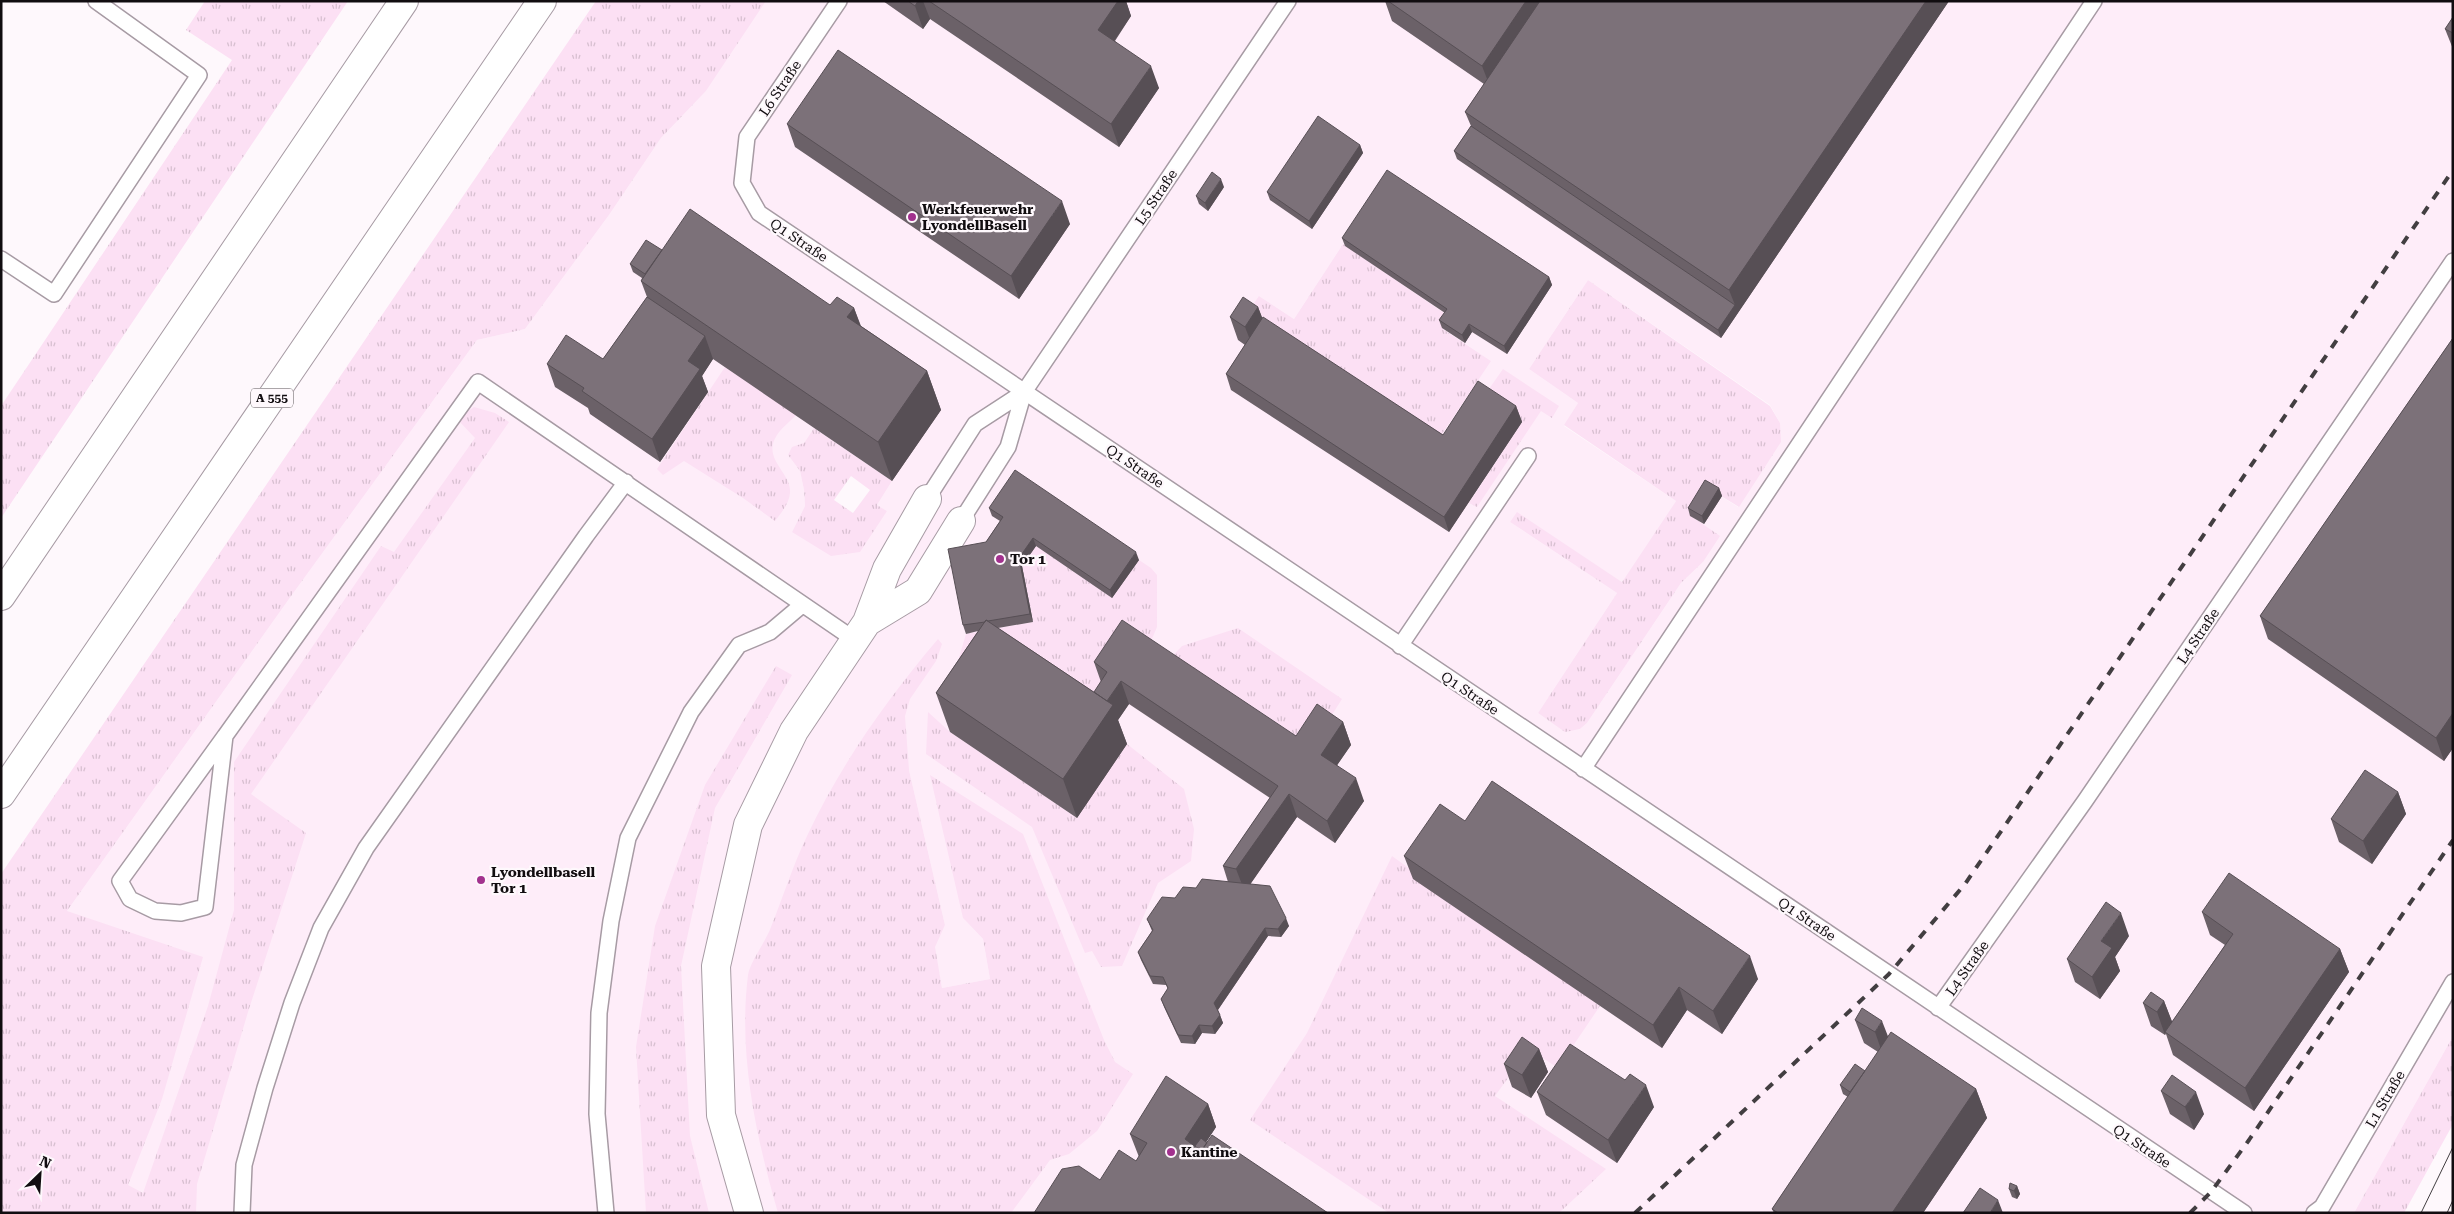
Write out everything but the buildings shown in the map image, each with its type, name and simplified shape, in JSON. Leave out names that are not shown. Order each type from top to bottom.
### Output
[{"type":"main road","points":[[1,596],[404,1]]},
{"type":"main road","name":"A 555","points":[[1,794],[542,1]]},
{"type":"main road","points":[[749,1213],[722,1115],[716,966],[748,825],[794,731],[861,631],[887,569],[927,499]]},
{"type":"main road","points":[[861,631],[918,591],[961,521]]},
{"type":"lane","points":[[1,259],[54,294],[199,75],[96,1]]},
{"type":"lane","name":"L6 Straße","points":[[742,183],[747,137],[839,1]]},
{"type":"lane","name":"L5 Straße","points":[[1024,392],[1288,1]]},
{"type":"lane","points":[[1583,769],[2094,1]]},
{"type":"lane","name":"Q1 Straße","points":[[742,183],[759,213],[2244,1213]]},
{"type":"lane","name":"L4 Straße","points":[[1938,1008],[2139,723],[2453,261]]},
{"type":"lane","points":[[225,736],[205,907],[180,913],[155,911],[130,899],[120,881],[478,382],[626,482],[802,605],[861,631]]},
{"type":"lane","points":[[927,499],[975,424],[1024,392]]},
{"type":"lane","points":[[961,521],[1008,447],[1024,392]]},
{"type":"lane","points":[[1400,646],[1528,456]]},
{"type":"lane","points":[[242,1213],[244,1165],[265,1088],[292,1003],[321,928],[366,848],[626,482]]},
{"type":"lane","points":[[606,1213],[597,1114],[599,1013],[611,921],[628,838],[692,712],[739,645],[770,632],[802,605]]},
{"type":"lane","name":"L1 Straße","points":[[2314,1213],[2322,1207],[2453,982]]},
{"type":"shaded area","points":[[766,1],[2453,1],[2453,1036],[2354,1213],[968,1213],[1103,1040],[963,918],[983,939],[990,979],[942,988],[934,946],[945,925],[909,770],[873,1213],[1,1213],[1,1044],[67,911],[289,599],[477,340],[525,329],[609,215],[661,138],[706,91]],"holes":[[[1343,244],[1450,317],[1442,328],[1491,361],[1269,333],[1259,296],[1294,319]],[[1588,280],[1770,405],[1780,423],[1738,507],[1708,488],[1690,516],[1703,562],[1681,583],[1587,723],[1580,729],[1565,731],[1538,713],[1617,593],[1510,522],[1517,513],[1622,582],[1676,501],[1564,426],[1578,403],[1529,369]],[[814,428],[892,481],[877,505],[887,511],[792,532],[805,506],[800,471],[788,455],[804,443]],[[1138,560],[1078,712],[1033,622],[1022,566],[1112,598]]]},
{"type":"green space","points":[[205,1],[348,1],[1,518],[1,406],[232,60],[186,30]]},
{"type":"green space","points":[[596,1],[766,1],[706,91],[661,138],[609,215],[525,329],[477,340],[289,599],[67,911],[203,957],[162,1099],[128,1185],[143,1193],[208,1006],[234,910],[234,762],[381,546],[394,552],[475,438],[457,419],[474,407],[495,413],[509,422],[251,794],[306,833],[248,1012],[197,1184],[196,1213],[1,1213],[1,874]]},
{"type":"green space","points":[[1343,244],[1450,317],[1443,329],[1491,361],[1436,443],[1245,316],[1259,296],[1294,319]]},
{"type":"green space","points":[[1588,280],[1770,406],[1780,423],[1781,442],[1739,507],[1708,488],[1691,516],[1720,536],[1703,562],[1681,583],[1587,723],[1580,729],[1565,732],[1538,713],[1617,593],[1510,522],[1517,512],[1622,582],[1676,501],[1564,425],[1578,403],[1529,369]]},
{"type":"green space","points":[[725,367],[796,415],[779,432],[773,444],[775,458],[787,478],[790,493],[786,505],[775,521],[743,498],[684,461],[663,475],[657,469]]},
{"type":"green space","points":[[1503,369],[1559,406],[1552,418],[1541,411],[1477,507],[1469,503],[1522,422],[1484,396]]},
{"type":"green space","points":[[814,428],[892,481],[877,505],[887,511],[860,552],[831,556],[792,532],[805,506],[800,471],[788,455],[792,447],[804,443]],"holes":[[[851,476],[870,490],[853,513],[834,500]]]},
{"type":"green space","points":[[1036,546],[1112,598],[1139,560],[1151,568],[1157,575],[1157,627],[1146,653],[1096,723],[955,671],[966,634],[1033,622],[1022,566]]},
{"type":"green space","points":[[1238,628],[1342,699],[1304,759],[1164,665],[1182,646]]},
{"type":"green space","points":[[938,639],[942,644],[936,661],[910,699],[905,716],[909,770],[945,925],[935,947],[942,988],[990,979],[983,939],[963,918],[930,775],[1023,834],[1104,1040],[1115,1062],[1133,1074],[1097,1131],[1069,1154],[1050,1160],[1011,1213],[778,1213],[756,1125],[747,1065],[745,1035],[749,970],[769,933],[802,847],[820,809],[866,733]]},
{"type":"green space","points":[[776,666],[792,675],[715,808],[681,966],[690,1136],[709,1213],[646,1213],[636,1047],[655,926],[705,785]]},
{"type":"green space","points":[[928,712],[950,732],[1077,818],[1127,744],[1184,789],[1194,829],[1191,861],[1158,883],[1122,966],[1101,967],[1092,951],[1085,953],[1032,827],[926,754]]},
{"type":"green space","points":[[1392,856],[1600,1006],[1558,1068],[1529,1049],[1495,1096],[1606,1169],[1559,1213],[1389,1213],[1250,1120],[1307,1033]]},
{"type":"green space","points":[[2453,1036],[2453,1124],[2404,1213],[2354,1213]]},
{"type":"tram line","points":[[2421,1213],[2453,1147]]},
{"type":"tram line","points":[[2447,1213],[2453,1200]]},
{"type":"railway","points":[[1635,1213],[1889,974],[1965,884],[2453,170]]},
{"type":"railway","points":[[2190,1213],[2211,1192],[2249,1140],[2453,840]]},
{"type":"place","name":"Werkfeuerwehr LyondellBasell","points":[[912,217]]},
{"type":"place","name":"Tor 1","points":[[1000,559]]},
{"type":"place","name":"Lyondellbasell Tor 1","points":[[481,880]]},
{"type":"place","name":"Kantine","points":[[1171,1152]]}]
